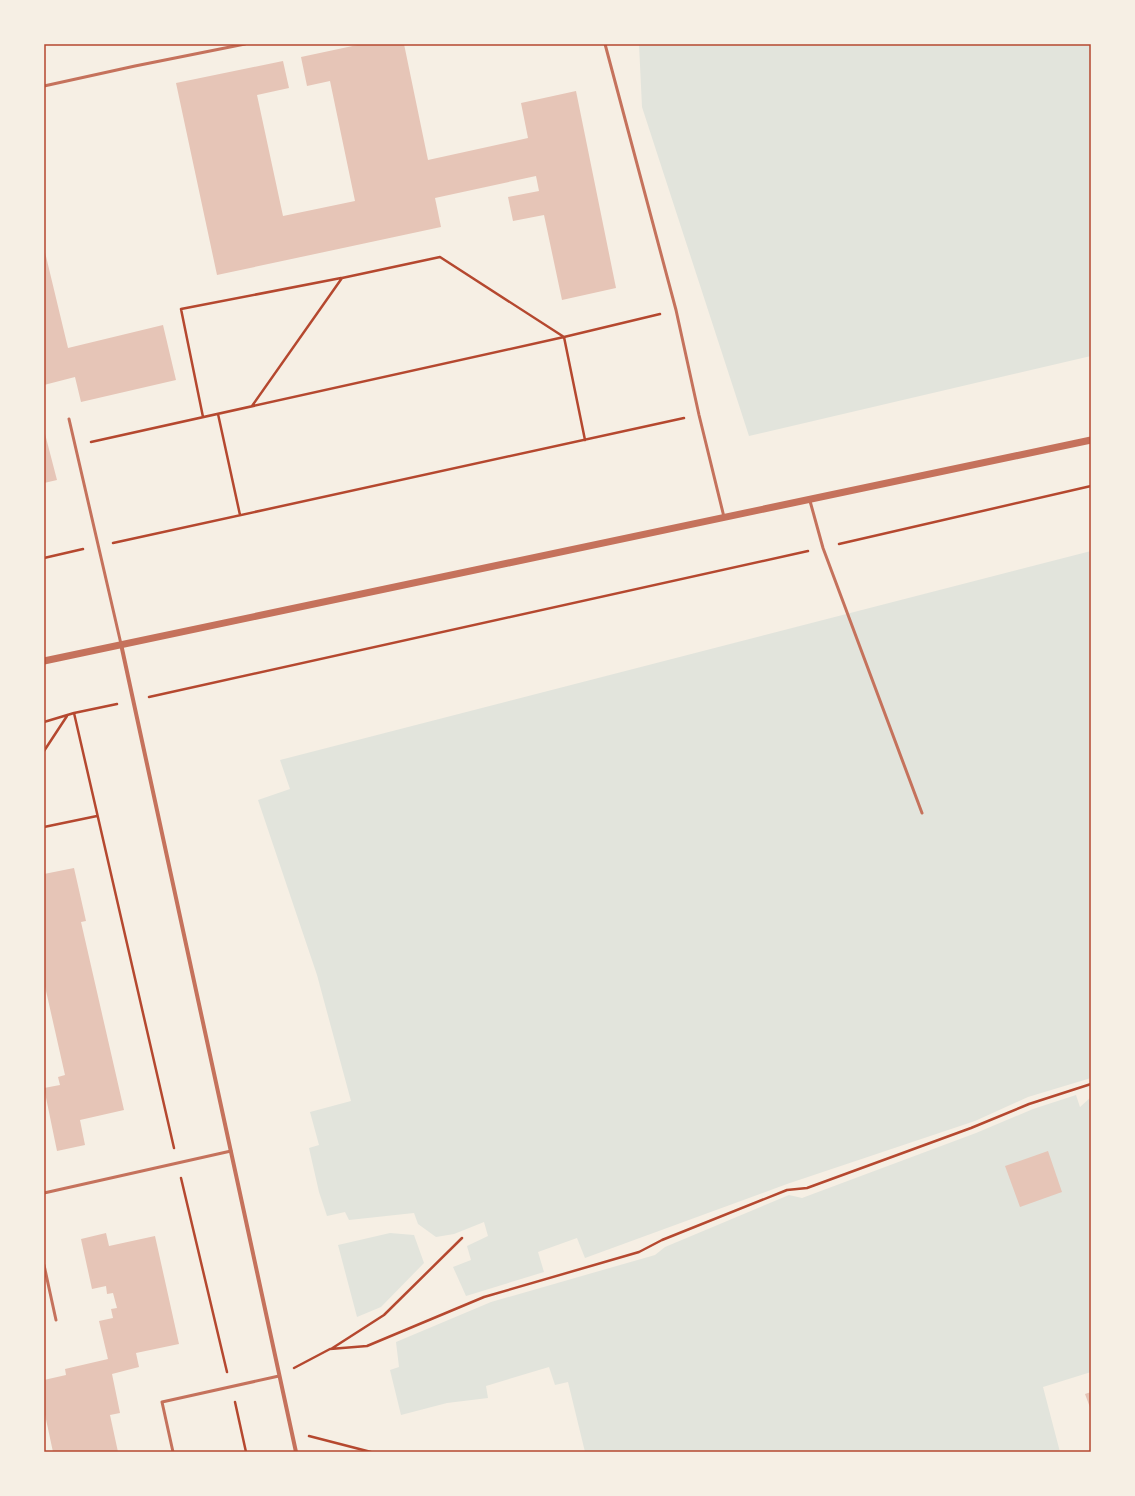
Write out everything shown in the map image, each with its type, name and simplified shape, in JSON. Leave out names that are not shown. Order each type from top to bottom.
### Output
[{"type":"street","points":[[44,661],[1091,440]]},
{"type":"street","points":[[121,644],[132,701],[296,1452]]},
{"type":"lane","points":[[44,86],[245,44]]},
{"type":"lane","points":[[605,44],[676,310],[699,415],[724,517]]},
{"type":"lane","points":[[69,419],[121,644]]},
{"type":"lane","points":[[810,499],[823,548],[922,814]]},
{"type":"lane","points":[[44,1193],[231,1151]]},
{"type":"lane","points":[[44,1265],[56,1320]]},
{"type":"lane","points":[[173,1452],[162,1402],[279,1376]]},
{"type":"path","points":[[203,417],[181,310],[440,257],[564,337],[585,440]]},
{"type":"path","points":[[252,406],[342,278]]},
{"type":"path","points":[[75,446],[564,337],[676,310]]},
{"type":"path","points":[[218,414],[240,515]]},
{"type":"path","points":[[44,558],[699,415]]},
{"type":"path","points":[[44,722],[74,713],[823,548],[1091,486]]},
{"type":"path","points":[[74,713],[246,1452]]},
{"type":"path","points":[[44,751],[67,716]]},
{"type":"path","points":[[44,827],[97,816]]},
{"type":"path","points":[[330,1349],[367,1346],[484,1297],[639,1252],[662,1240],[787,1190],[807,1188],[971,1128],[1029,1104],[1091,1084]]},
{"type":"path","points":[[279,1376],[330,1349],[384,1315],[462,1238]]},
{"type":"path","points":[[291,1432],[370,1452]]},
{"type":"shaded area","points":[[639,44],[1091,44],[1091,356],[749,436],[642,107]]},
{"type":"shaded area","points":[[1091,551],[1091,1078],[1028,1097],[975,1121],[787,1184],[585,1258],[577,1238],[538,1252],[544,1272],[466,1296],[453,1267],[471,1260],[467,1246],[488,1236],[484,1222],[454,1234],[436,1237],[418,1224],[414,1213],[349,1220],[345,1212],[327,1216],[319,1192],[309,1148],[319,1145],[310,1112],[351,1101],[317,975],[258,800],[290,789],[280,760]]},
{"type":"shaded area","points":[[1076,1095],[1080,1107],[1091,1097],[1091,1372],[1043,1387],[1060,1452],[585,1452],[568,1382],[555,1385],[549,1367],[486,1386],[488,1398],[447,1403],[401,1415],[390,1370],[399,1367],[396,1342],[491,1302],[655,1255],[665,1247],[789,1195],[802,1198],[976,1133],[1033,1109]]},
{"type":"shaded area","points":[[390,1233],[414,1235],[424,1263],[381,1307],[357,1317],[338,1245]]},
{"type":"building","points":[[362,44],[404,44],[428,160],[528,138],[521,103],[576,91],[616,288],[562,300],[544,215],[513,221],[508,197],[539,191],[536,176],[435,198],[441,227],[217,275],[176,83],[283,61],[289,88],[257,95],[283,216],[355,201],[330,81],[307,86],[301,57]]},
{"type":"building","points":[[44,248],[68,348],[163,325],[176,380],[81,402],[75,377],[44,385]]},
{"type":"building","points":[[44,430],[57,480],[44,483]]},
{"type":"building","points":[[74,868],[86,921],[81,922],[124,1110],[80,1120],[85,1145],[57,1151],[44,1088],[60,1085],[58,1077],[65,1075],[44,982],[44,874]]},
{"type":"building","points":[[1048,1151],[1062,1192],[1020,1207],[1005,1166]]},
{"type":"building","points":[[106,1233],[109,1246],[155,1236],[179,1344],[136,1353],[139,1367],[112,1374],[120,1413],[110,1415],[118,1452],[53,1452],[44,1410],[44,1380],[66,1375],[65,1369],[108,1359],[99,1321],[113,1318],[111,1309],[117,1308],[113,1293],[107,1294],[106,1286],[92,1289],[81,1239]]},
{"type":"building","points":[[1091,1392],[1091,1410],[1085,1394]]}]
